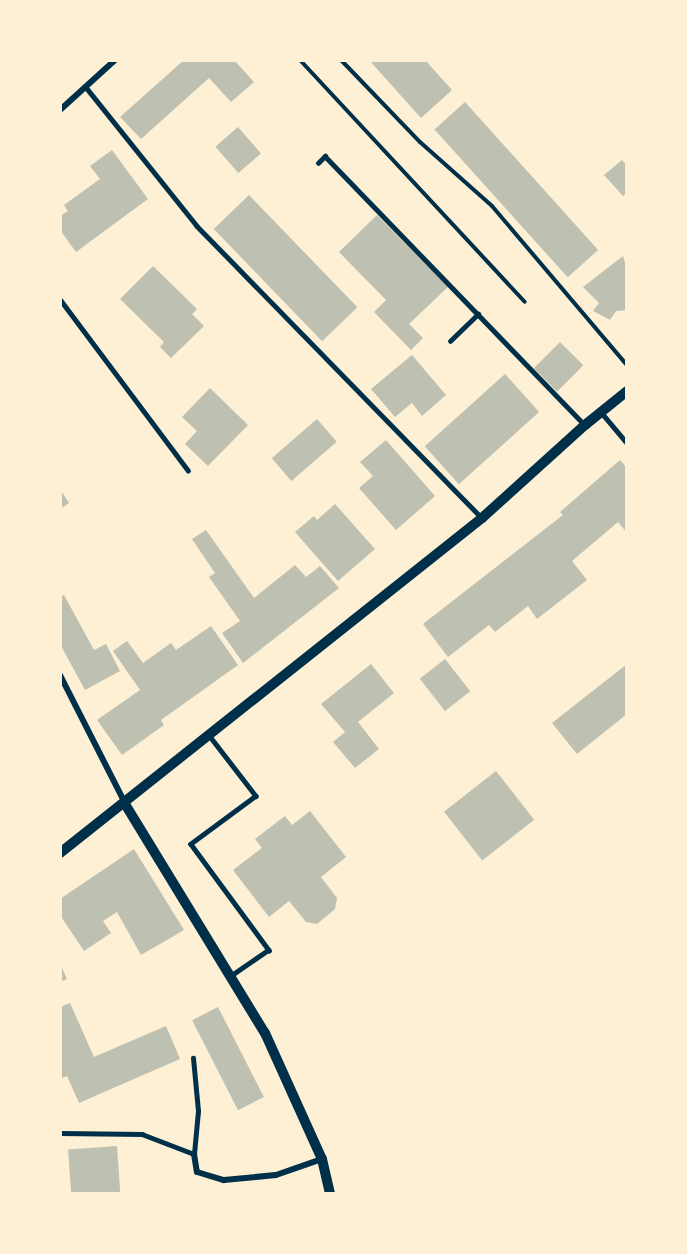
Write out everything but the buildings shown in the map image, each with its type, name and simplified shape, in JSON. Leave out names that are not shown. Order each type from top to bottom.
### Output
[{"type":"street","points":[[60,110],[115,60]]},
{"type":"street","points":[[60,853],[125,804],[482,518],[585,425],[627,391]]},
{"type":"street","points":[[60,675],[125,804],[265,1033],[321,1159],[330,1194]]},
{"type":"street","points":[[194,1154],[197,1172],[224,1180],[276,1175],[321,1159]]},
{"type":"lane","points":[[85,86],[197,226],[482,518]]},
{"type":"lane","points":[[318,163],[325,156],[585,425]]},
{"type":"lane","points":[[60,299],[188,470]]},
{"type":"lane","points":[[450,341],[478,314]]},
{"type":"lane","points":[[601,412],[627,443]]},
{"type":"lane","points":[[209,735],[256,796],[191,844],[269,950],[231,976]]},
{"type":"lane","points":[[60,1133],[142,1134],[194,1154],[198,1111],[193,1058]]},
{"type":"path","points":[[300,60],[525,302]]},
{"type":"path","points":[[341,60],[420,142],[492,206],[627,365]]}]
